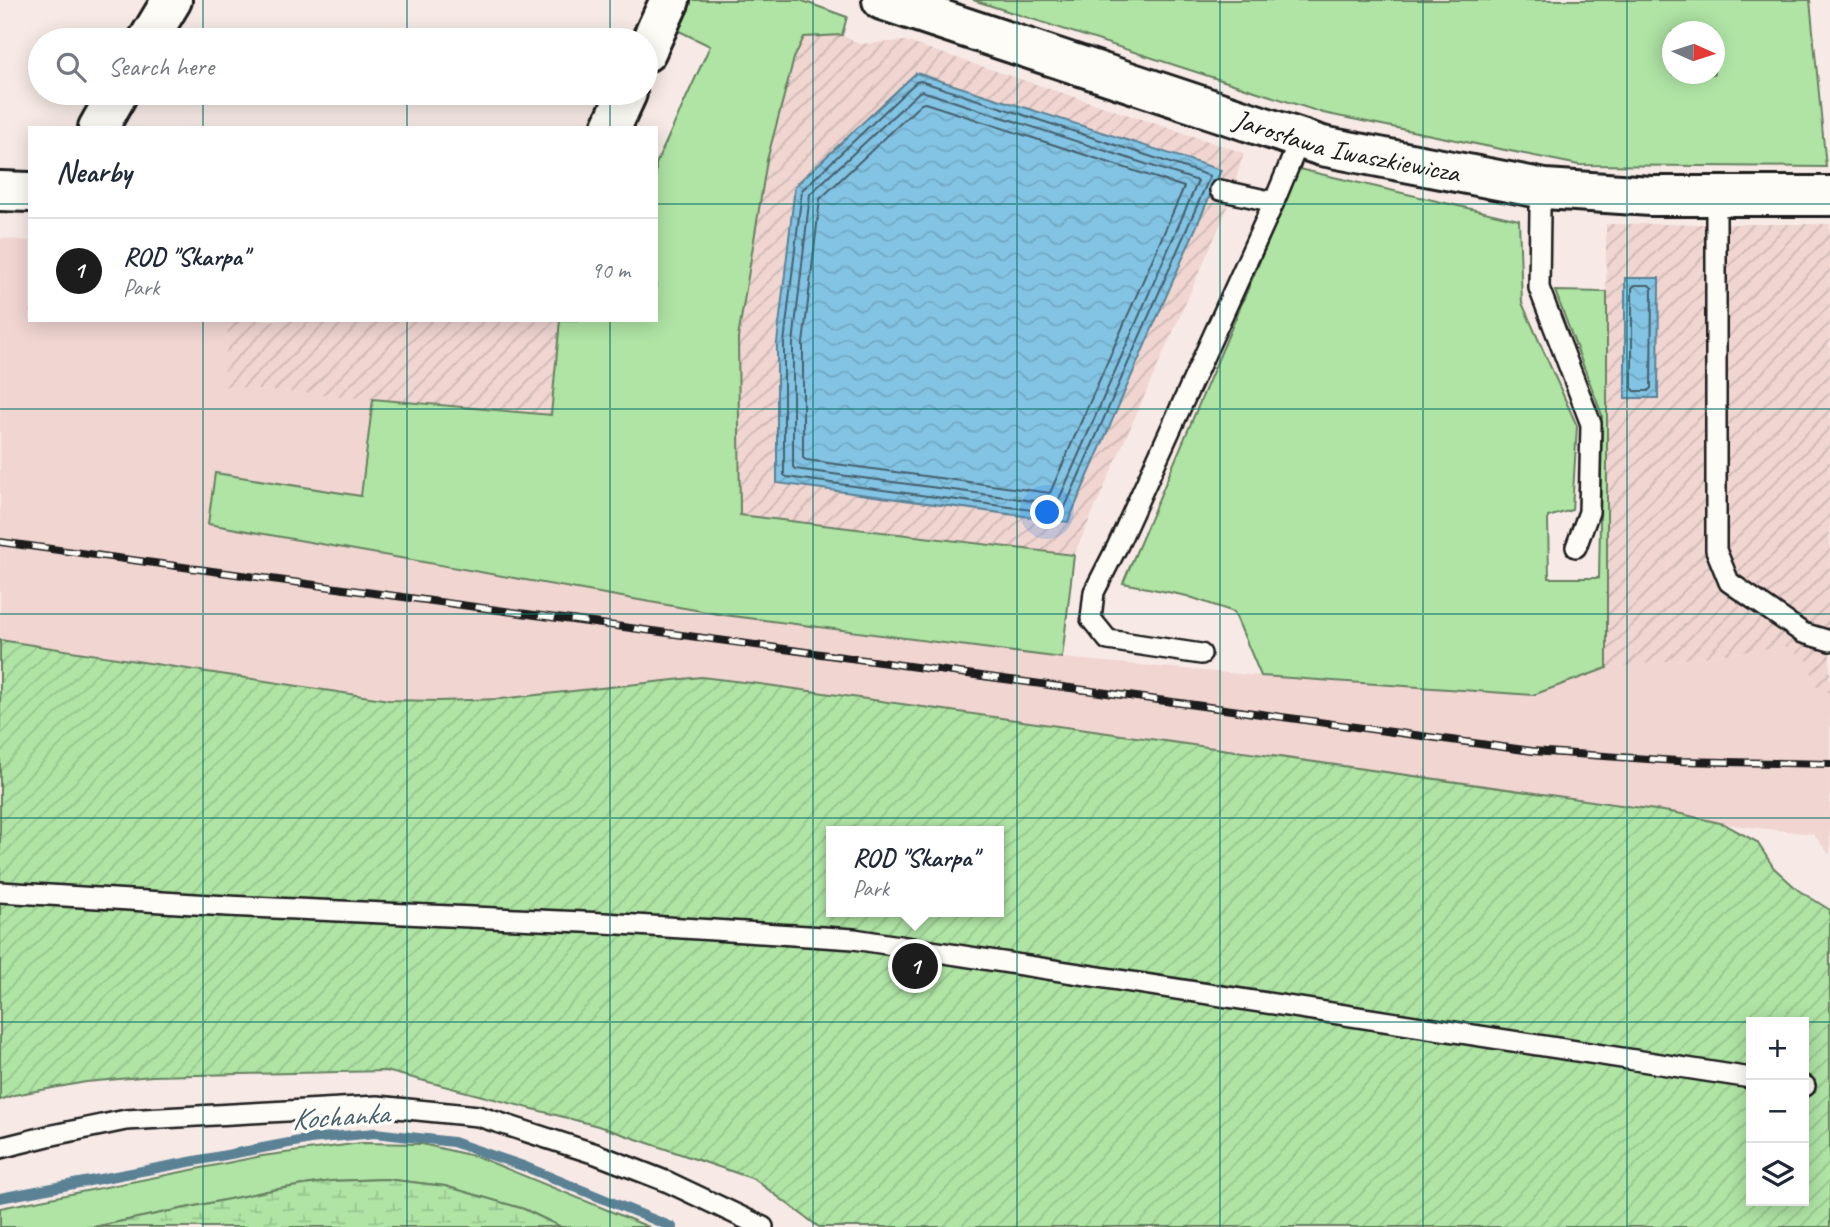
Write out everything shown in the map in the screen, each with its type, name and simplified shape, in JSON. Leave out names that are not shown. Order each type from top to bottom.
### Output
[{"type":"street","points":[[155,28],[172,0]]},
{"type":"street","points":[[657,28],[670,0]]},
{"type":"street","name":"Jarosława Iwaszkiewicza","points":[[882,0],[1322,146],[1545,189],[1651,196],[1830,196]]},
{"type":"street","points":[[99,126],[111,105]]},
{"type":"street","points":[[612,126],[622,105]]},
{"type":"street","points":[[0,191],[28,192]]},
{"type":"lane","points":[[1201,654],[1108,640],[1091,620],[1094,593],[1274,202],[1300,139]]},
{"type":"lane","points":[[1545,189],[1540,209],[1539,288],[1591,425],[1589,513],[1576,547]]},
{"type":"lane","points":[[1220,190],[1274,202]]},
{"type":"lane","points":[[1716,196],[1716,550],[1729,582],[1803,633],[1830,641]]},
{"type":"lane","points":[[0,892],[617,923],[854,939],[1746,1077]]},
{"type":"lane","points":[[0,1148],[126,1121],[377,1105],[478,1116],[596,1154],[668,1182],[763,1227]]},
{"type":"shaded area","points":[[842,35],[859,44],[905,41],[1244,153],[1225,214],[1074,555],[740,515],[738,338],[767,160],[794,58],[804,37]]},
{"type":"shaded area","points":[[1606,224],[1830,224],[1830,692],[1819,692],[1807,660],[1786,647],[1607,668]]},
{"type":"shaded area","points":[[0,238],[28,241],[28,322],[229,322],[224,386],[373,399],[361,496],[216,473],[1062,658],[1261,676],[1533,695],[1607,668],[1786,647],[1807,660],[1819,692],[1830,692],[1830,855],[1813,834],[1724,824],[1677,813],[701,677],[500,699],[389,700],[0,640]]},
{"type":"shaded area","points":[[229,322],[560,322],[552,415],[223,386]]},
{"type":"green space","points":[[690,0],[800,0],[847,17],[842,35],[804,37],[794,58],[767,160],[738,338],[740,515],[1074,555],[1062,658],[724,615],[208,524],[215,473],[361,496],[373,399],[551,415],[560,322],[658,322],[658,160],[710,46],[673,28]]},
{"type":"green space","points":[[973,0],[1810,0],[1826,167],[1579,165],[1323,113]]},
{"type":"green space","points":[[1299,169],[1519,220],[1522,303],[1577,426],[1572,510],[1548,517],[1549,578],[1599,578],[1602,415],[1555,291],[1607,292],[1607,668],[1533,695],[1261,676],[1234,612],[1187,596],[1123,583]]},
{"type":"green space","points":[[0,640],[389,700],[500,699],[701,677],[1677,813],[1724,824],[1757,842],[1774,868],[1798,890],[1830,910],[1830,1227],[819,1227],[754,1179],[598,1126],[386,1071],[152,1076],[86,1082],[0,1100]]},
{"type":"green space","points":[[361,1143],[422,1144],[478,1157],[649,1227],[561,1227],[524,1209],[445,1186],[386,1179],[331,1181],[272,1190],[94,1227],[0,1227],[0,1208],[262,1156]]},
{"type":"green space","points":[[386,1179],[445,1186],[524,1209],[561,1227],[94,1227],[272,1190],[331,1181]]},
{"type":"water","points":[[916,73],[1221,170],[1068,522],[777,483],[777,343],[795,186]]},
{"type":"water","points":[[1625,278],[1659,278],[1658,398],[1625,398]]},
{"type":"waterway","name":"Kochanka","points":[[0,1198],[310,1139],[375,1133],[453,1142],[526,1167],[672,1227]]},
{"type":"railway","points":[[0,542],[1532,751],[1677,761],[1830,764]]},
{"type":"place","name":"ROD \"Skarpa\"","points":[[915,966]]}]
